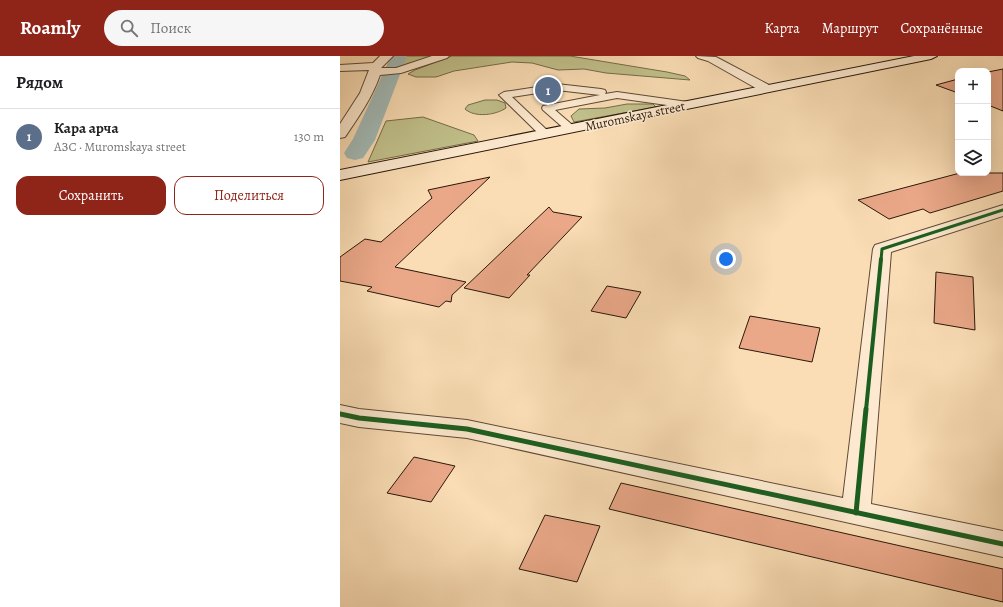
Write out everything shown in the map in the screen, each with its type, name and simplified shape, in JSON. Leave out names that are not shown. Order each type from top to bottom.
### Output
[{"type":"street","points":[[340,134],[365,93],[384,70],[387,56]]},
{"type":"street","points":[[340,68],[384,70],[443,56]]},
{"type":"street","name":"Muromskaya street","points":[[340,175],[571,129],[765,88],[931,56]]},
{"type":"street","points":[[709,57],[765,88]]},
{"type":"street","points":[[856,513],[882,249],[1003,210]]},
{"type":"street","points":[[340,414],[359,418],[467,429],[1003,544]]},
{"type":"lane","points":[[545,134],[504,95],[557,86],[688,105]]},
{"type":"lane","points":[[571,129],[547,108],[617,95]]},
{"type":"shaded area","points":[[403,56],[436,56],[396,69]]},
{"type":"shaded area","points":[[452,56],[570,56],[667,72],[685,76],[690,80],[606,73],[584,69],[558,70],[532,63],[512,62],[454,71],[436,77],[416,77],[408,74]]},
{"type":"shaded area","points":[[485,100],[497,100],[505,103],[506,108],[491,114],[474,114],[465,109],[468,105]]},
{"type":"shaded area","points":[[627,104],[653,104],[656,107],[574,122],[571,116],[579,109],[605,108]]},
{"type":"shaded area","points":[[423,117],[474,135],[478,141],[368,162],[386,121]]},
{"type":"building","points":[[1003,69],[1003,111],[991,106],[991,71]]},
{"type":"building","points":[[955,80],[955,92],[936,85]]},
{"type":"building","points":[[991,173],[1003,173],[1003,191],[930,213],[923,209],[889,219],[858,200],[955,174],[955,176],[991,176]]},
{"type":"building","points":[[490,177],[395,267],[466,282],[452,295],[451,302],[446,301],[439,307],[367,291],[372,287],[340,281],[340,257],[365,239],[381,242],[432,198],[428,190]]},
{"type":"building","points":[[549,207],[553,212],[582,217],[527,275],[530,275],[509,298],[464,288]]},
{"type":"building","points":[[936,272],[973,277],[975,330],[934,323]]},
{"type":"building","points":[[607,286],[641,292],[626,318],[591,311]]},
{"type":"building","points":[[750,316],[820,328],[812,362],[739,348]]},
{"type":"building","points":[[414,457],[455,466],[431,502],[387,493]]},
{"type":"building","points":[[621,483],[1003,569],[1003,602],[609,509]]},
{"type":"building","points":[[545,515],[600,526],[577,582],[519,569]]},
{"type":"waterway","points":[[355,153],[364,140],[399,56]]},
{"type":"cycle path","points":[[856,513],[882,249],[1003,210]]},
{"type":"cycle path","points":[[340,414],[359,418],[467,429],[1003,544]]},
{"type":"place","name":"Кара арча","points":[[548,90]]}]
